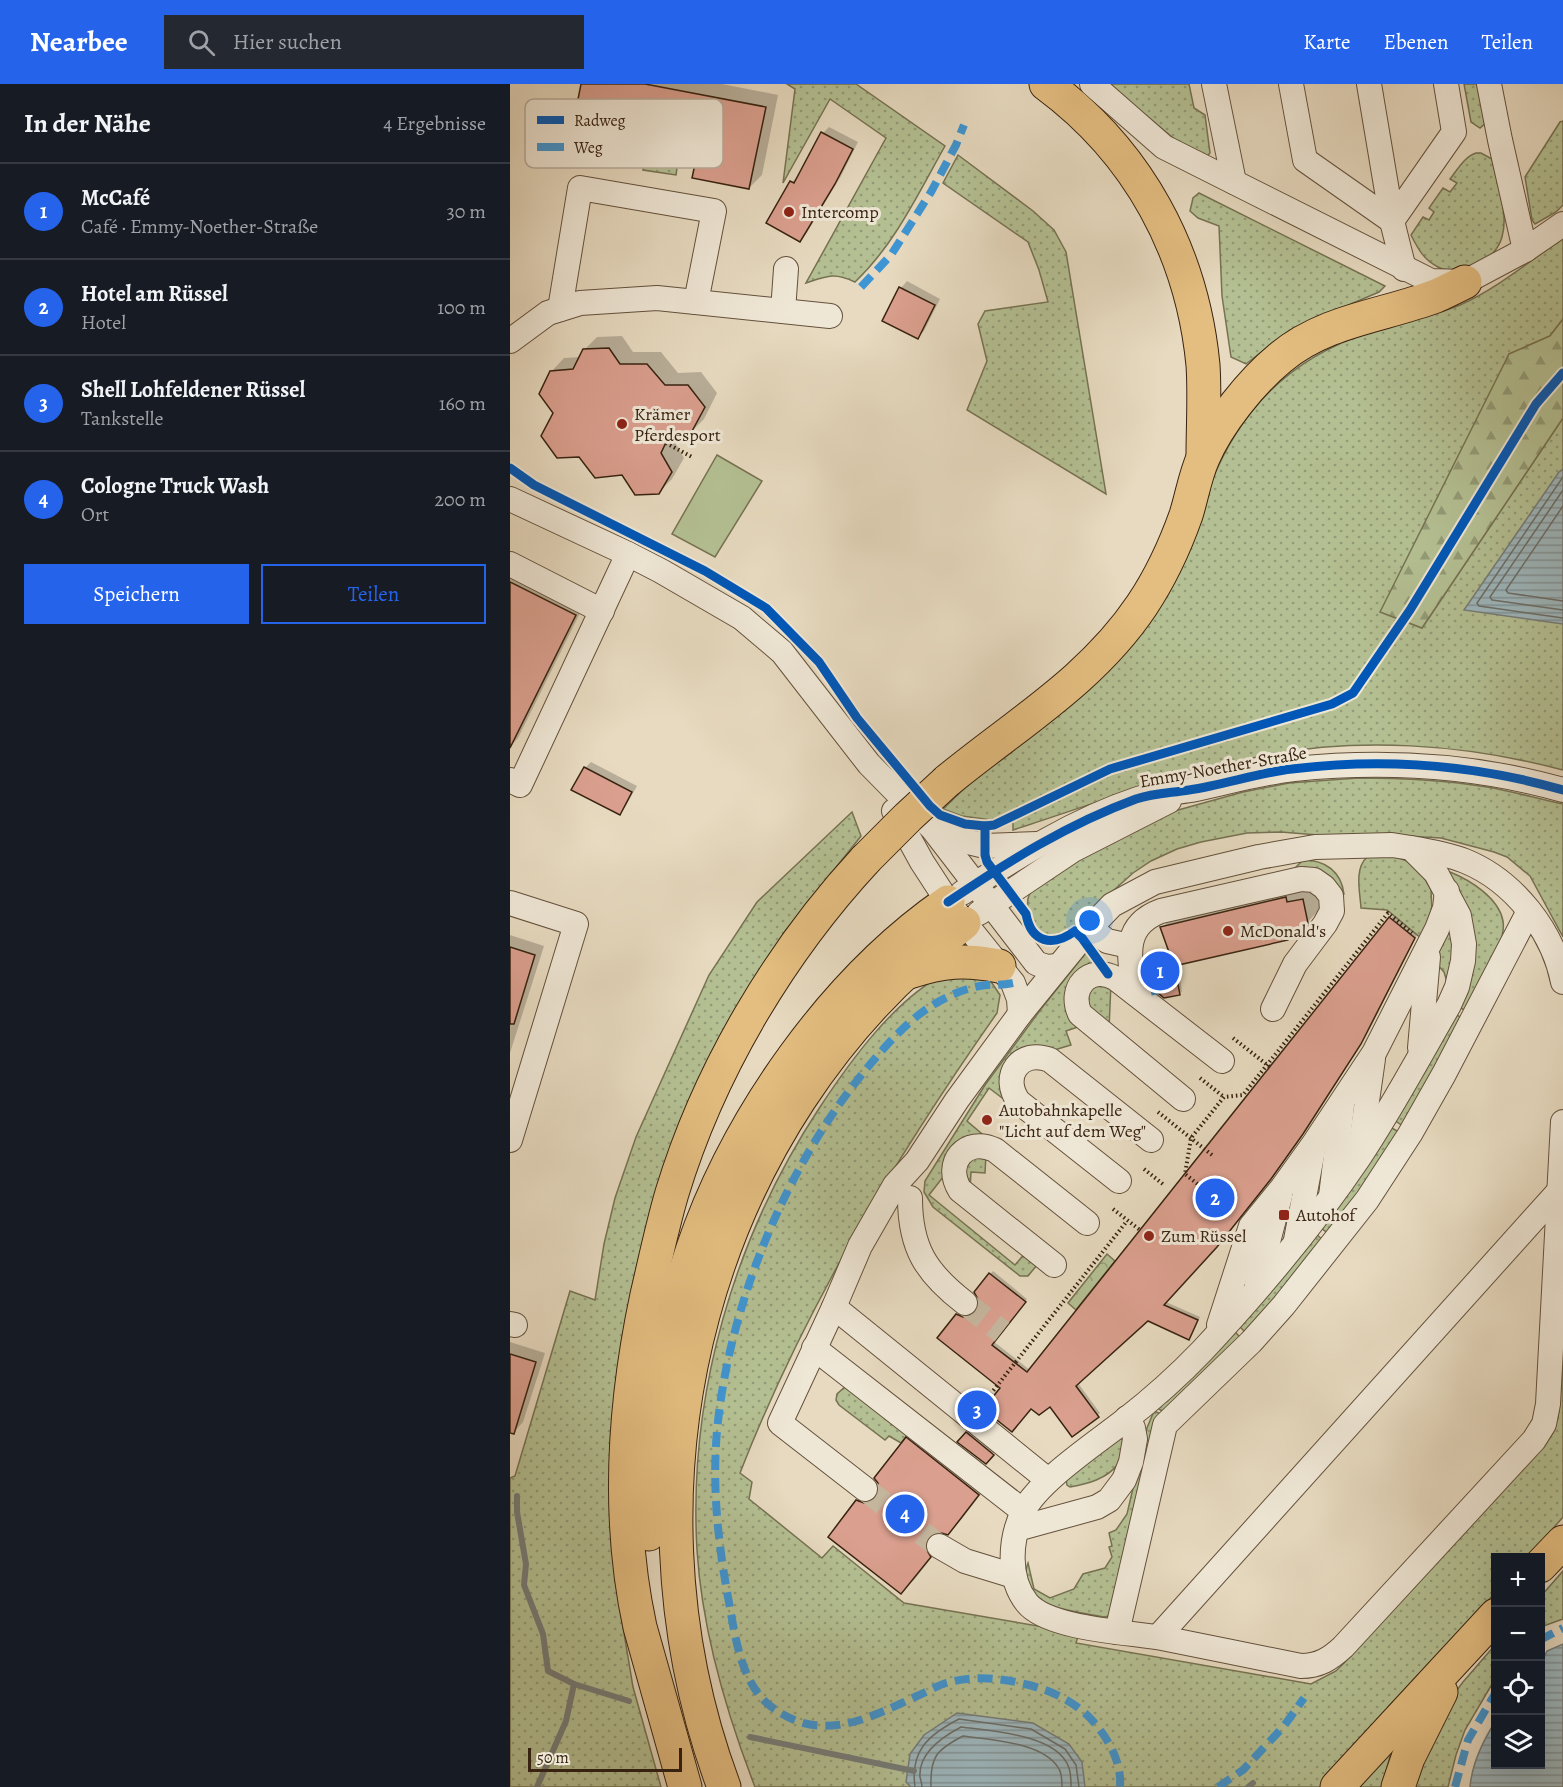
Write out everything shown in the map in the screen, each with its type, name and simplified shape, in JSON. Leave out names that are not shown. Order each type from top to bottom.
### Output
[{"type":"highway","points":[[1046,84],[1069,101],[1120,154],[1139,180],[1174,246],[1190,291],[1200,345],[1203,368],[1203,458]]},
{"type":"highway","points":[[685,1787],[658,1697],[650,1655],[634,1602],[627,1528],[626,1454],[636,1345],[658,1244],[672,1192],[710,1095],[761,997],[825,907],[866,859],[947,781],[1071,686],[1099,659],[1129,623],[1154,585],[1178,537],[1203,458],[1234,408],[1254,384],[1281,357],[1299,345],[1342,324],[1436,296],[1465,282]]},
{"type":"highway","points":[[650,1655],[653,1598],[648,1501],[651,1444],[668,1341],[694,1247],[719,1186],[743,1140],[774,1089],[808,1040],[852,987],[914,927],[956,913]]},
{"type":"highway","points":[[723,1787],[698,1705],[688,1660],[679,1599],[675,1548],[675,1497],[680,1433],[696,1341],[711,1284],[729,1234],[749,1190],[772,1144],[803,1095],[835,1050],[874,1005],[941,940],[956,913]]},
{"type":"highway","points":[[907,972],[932,964],[959,960],[999,966]]},
{"type":"highway","points":[[1545,1561],[1563,1542]]},
{"type":"highway","points":[[1337,1787],[1491,1620]]},
{"type":"highway","points":[[1398,1787],[1420,1730],[1469,1643]]},
{"type":"street","points":[[1092,84],[1164,147],[1431,281],[1465,282],[1525,250],[1563,224]]},
{"type":"street","points":[[1214,84],[1234,182]]},
{"type":"street","points":[[1291,84],[1305,160],[1392,220]]},
{"type":"street","points":[[1369,84],[1392,220],[1404,268]]},
{"type":"street","points":[[1392,220],[1454,132],[1446,84]]},
{"type":"street","points":[[1489,84],[1525,250]]},
{"type":"street","points":[[560,309],[580,188],[723,211],[696,302]]},
{"type":"street","points":[[783,311],[786,269]]},
{"type":"street","points":[[510,341],[548,313],[580,303],[657,298],[830,316]]},
{"type":"street","points":[[510,499],[628,554],[742,618],[782,652],[869,764],[932,828],[1036,963],[1046,967],[1058,966]]},
{"type":"street","points":[[510,780],[520,784],[628,554]]},
{"type":"street","points":[[510,564],[602,611]]},
{"type":"street","points":[[869,764],[922,862],[956,913],[1016,990],[1020,1014]]},
{"type":"street","name":"Emmy-Noether-Straße","points":[[956,913],[975,884],[1039,844],[1092,817],[1139,798],[1162,793],[1190,790],[1292,769],[1360,764],[1478,771],[1563,790]]},
{"type":"street","name":"Emmy-Noether-Straße","points":[[956,913],[991,904],[1073,850],[1190,790]]},
{"type":"street","points":[[932,828],[960,840],[985,846],[1039,844]]},
{"type":"street","points":[[865,1489],[780,1423],[860,1246],[895,1185],[917,1161],[957,1100],[1020,1014],[1090,928],[1112,905],[1155,882],[1259,857],[1315,847],[1392,845],[1411,848],[1438,853],[1474,866],[1496,879],[1528,911],[1551,944],[1563,982]]},
{"type":"street","points":[[1411,848],[1426,862],[1447,891],[1459,916],[1464,944],[1457,987],[1359,1158],[1296,1242],[1215,1336],[1179,1373],[1127,1418],[1048,1480],[1020,1520],[1013,1552],[1014,1576],[1021,1595],[1030,1606],[1039,1614],[1066,1622],[1158,1637],[1301,1666],[1310,1666],[1328,1660],[1343,1647],[1534,1440],[1544,1424],[1548,1404],[1563,1122]]},
{"type":"street","points":[[1259,857],[1290,882]]},
{"type":"street","points":[[1135,993],[1129,946],[1140,926],[1155,913],[1308,879],[1320,883],[1331,896],[1332,911],[1295,964],[1273,1009]]},
{"type":"street","points":[[1215,1336],[1251,1226],[1315,1142],[1374,1053],[1429,946],[1442,916],[1447,891]]},
{"type":"street","points":[[510,903],[576,924],[510,1140]]},
{"type":"street","points":[[1117,1632],[1165,1425],[1222,1372],[1278,1313],[1367,1200],[1410,1134],[1444,1074],[1528,911]]},
{"type":"street","points":[[1090,928],[1107,942],[1129,946]]},
{"type":"street","points":[[1419,1056],[1429,946]]},
{"type":"street","points":[[1184,1099],[1086,1020],[1076,1006],[1078,989],[1083,981],[1098,974],[1108,974],[1115,978],[1221,1061]]},
{"type":"street","points":[[1359,1158],[1374,1053]]},
{"type":"street","points":[[1119,1181],[1019,1102],[1011,1088],[1013,1071],[1018,1064],[1033,1056],[1050,1060],[1151,1140]]},
{"type":"street","points":[[1330,1199],[1343,1100]]},
{"type":"street","points":[[1296,1242],[1315,1142]]},
{"type":"street","points":[[1054,1265],[960,1190],[954,1174],[958,1158],[963,1152],[979,1145],[995,1150],[1087,1223]]},
{"type":"street","points":[[1255,1291],[1282,1188]]},
{"type":"street","points":[[1158,1637],[1560,1190]]},
{"type":"street","points":[[910,1198],[913,1237],[925,1265],[948,1290],[965,1303]]},
{"type":"street","points":[[834,1307],[1048,1480]]},
{"type":"street","points":[[814,1348],[1020,1520],[1097,1507],[1109,1500],[1124,1480],[1131,1462],[1135,1439],[1133,1428],[1127,1418]]},
{"type":"street","points":[[939,1546],[965,1561],[1014,1576]]},
{"type":"path","points":[[666,443],[692,457]]},
{"type":"path","points":[[1200,1078],[1224,1097],[1243,1095],[1388,913],[1429,946]]},
{"type":"path","points":[[1233,1038],[1268,1066]]},
{"type":"path","points":[[1215,1198],[1185,1174],[1191,1138],[1224,1097]]},
{"type":"path","points":[[1158,1112],[1212,1155]]},
{"type":"path","points":[[1144,1169],[1164,1185]]},
{"type":"path","points":[[1113,1209],[1140,1230]]},
{"type":"path","points":[[972,1418],[1128,1221]]},
{"type":"green space","points":[[787,84],[856,84],[945,146],[894,235],[855,282],[830,276],[806,283],[886,138],[830,99],[783,183],[795,89]]},
{"type":"green space","points":[[1108,84],[1189,84],[1194,108],[1205,115],[1210,153],[1207,156],[1178,142]]},
{"type":"green space","points":[[1464,84],[1481,84],[1487,122],[1480,128],[1471,122]]},
{"type":"green space","points":[[1563,121],[1563,205],[1556,212],[1535,224],[1532,220],[1525,177],[1560,122]]},
{"type":"green space","points":[[1476,153],[1492,159],[1503,208],[1502,237],[1498,246],[1485,261],[1467,269],[1447,270],[1438,267],[1425,257],[1411,235],[1423,217],[1429,220],[1434,212],[1429,208],[1443,188],[1450,192],[1457,183],[1450,179],[1465,160]]},
{"type":"green space","points":[[958,155],[1033,211],[1054,230],[1066,252],[1106,494],[967,410],[987,361],[978,324],[985,311],[1048,302],[1028,242],[943,183]]},
{"type":"green space","points":[[643,168],[677,168],[676,175],[643,170]]},
{"type":"green space","points":[[1199,193],[1385,286],[1379,292],[1290,330],[1246,364],[1231,357],[1222,296],[1219,226],[1198,218],[1190,211],[1193,198]]},
{"type":"green space","points":[[1563,238],[1563,319],[1550,336],[1509,354],[1390,615],[1422,628],[1563,418],[1563,770],[1488,754],[1449,749],[1372,745],[1333,747],[1295,750],[1195,772],[1013,830],[1013,823],[962,816],[943,809],[971,782],[1047,723],[1210,486],[1236,434],[1271,390],[1291,372],[1340,344],[1368,333],[1449,309],[1487,291]]},
{"type":"green space","points":[[1563,319],[1563,418],[1422,628],[1380,612],[1509,354],[1550,336]]},
{"type":"green space","points":[[717,455],[762,481],[715,557],[672,534]]},
{"type":"green space","points":[[1390,778],[1471,785],[1563,804],[1563,937],[1530,876],[1507,857],[1441,838],[1369,834],[1330,836],[1281,832],[1247,833],[1201,842],[1177,849],[1151,861],[1133,873],[1079,928],[1076,925],[1061,937],[1042,938],[1032,923],[1028,909],[1031,892],[1064,866],[1171,812],[1243,792],[1289,783]]},
{"type":"green space","points":[[852,812],[861,836],[786,930],[753,982],[648,1219],[634,1278],[617,1382],[611,1541],[633,1687],[661,1787],[510,1787],[510,1478],[515,1476],[570,1291],[595,1300],[604,1244],[615,1198],[636,1137],[709,975],[757,902]]},
{"type":"green space","points":[[1390,855],[1410,862],[1421,872],[1431,890],[1432,912],[1421,938],[1387,910],[1361,908],[1359,874],[1363,862],[1367,857]]},
{"type":"green space","points":[[1303,860],[1318,862],[1331,868],[1339,879],[1344,894],[1337,897],[1293,870]]},
{"type":"green space","points":[[1450,872],[1475,885],[1490,897],[1503,921],[1501,942],[1496,955],[1468,1012],[1457,1006],[1468,912],[1462,896],[1447,873]]},
{"type":"green space","points":[[1450,924],[1455,947],[1447,982],[1444,972],[1434,961]]},
{"type":"green space","points":[[1088,950],[1099,965],[1087,969],[1081,1026],[1066,1031],[1071,1045],[1051,1051],[1027,1051],[1014,1107],[989,1088],[967,1121],[988,1139],[943,1177],[929,1195],[1015,1265],[1026,1252],[1037,1265],[1028,1276],[1020,1276],[933,1207],[924,1192],[925,1181],[985,1085]]},
{"type":"green space","points":[[946,973],[990,980],[1000,995],[997,1013],[888,1179],[823,1293],[765,1412],[740,1473],[752,1482],[749,1499],[822,1558],[833,1546],[904,1603],[1079,1633],[1076,1643],[1311,1684],[1336,1671],[1344,1663],[1547,1441],[1558,1418],[1563,1364],[1563,1517],[1532,1553],[1491,1553],[1491,1597],[1390,1705],[1324,1787],[755,1787],[734,1730],[717,1670],[700,1580],[696,1492],[700,1434],[709,1376],[723,1319],[741,1263],[763,1209],[790,1157],[820,1107],[860,1051],[892,1014],[927,984]]},
{"type":"green space","points":[[1111,983],[1109,1029],[1084,1001],[1093,985]]},
{"type":"green space","points":[[1453,1013],[1464,1019],[1403,1126],[1394,1120]]},
{"type":"green space","points":[[1390,1127],[1399,1132],[1380,1166],[1329,1234],[1321,1228]]},
{"type":"green space","points":[[986,1154],[985,1173],[971,1172],[970,1189],[964,1165]]},
{"type":"green space","points":[[1316,1234],[1324,1241],[1246,1333],[1238,1325]]},
{"type":"green space","points":[[1107,1254],[1115,1261],[1076,1310],[1068,1303]]},
{"type":"green space","points":[[1233,1330],[1241,1338],[1166,1413],[1157,1408]]},
{"type":"green space","points":[[846,1386],[908,1434],[901,1443],[889,1436],[885,1440],[839,1405],[836,1400],[837,1394]]},
{"type":"green space","points":[[1154,1411],[1163,1415],[1109,1616],[1071,1611],[1049,1604],[1032,1591],[1026,1574],[1028,1563],[1034,1589],[1050,1598],[1074,1589],[1083,1574],[1105,1568],[1112,1557],[1109,1533],[1116,1530],[1127,1514],[1147,1428]]},
{"type":"green space","points":[[1119,1438],[1125,1440],[1120,1459],[1108,1474],[1090,1482],[1070,1487],[1067,1485],[1066,1479]]},
{"type":"green space","points":[[1563,1571],[1563,1619],[1545,1626],[1545,1607],[1545,1591]]},
{"type":"green space","points":[[1491,1650],[1491,1686],[1465,1730],[1448,1787],[1410,1787],[1448,1702]]},
{"type":"green space","points":[[1395,1737],[1382,1787],[1346,1787]]},
{"type":"water","points":[[1563,469],[1563,624],[1464,610],[1559,472]]},
{"type":"water","points":[[1563,1644],[1563,1787],[1470,1787],[1479,1753],[1491,1729],[1491,1769],[1545,1769],[1545,1655],[1547,1651]]},
{"type":"water","points":[[957,1713],[1033,1723],[1069,1744],[1082,1762],[1085,1787],[911,1787],[906,1782],[910,1754],[924,1735]]},
{"type":"building","points":[[581,84],[645,84],[766,107],[749,189],[692,178],[694,168],[723,168],[723,99],[578,99]]},
{"type":"building","points":[[821,132],[853,149],[800,242],[766,223],[790,181],[794,183]]},
{"type":"building","points":[[899,287],[935,305],[918,339],[882,321]]},
{"type":"building","points":[[609,348],[620,364],[647,364],[665,385],[688,385],[705,407],[691,433],[671,432],[661,453],[672,472],[659,494],[635,495],[622,475],[595,478],[579,457],[557,458],[541,436],[553,413],[539,394],[550,371],[573,369],[583,349]]},
{"type":"building","points":[[510,582],[576,615],[510,748]]},
{"type":"building","points":[[584,767],[632,792],[620,815],[571,790]]},
{"type":"building","points":[[1286,897],[1287,902],[1303,899],[1308,923],[1304,928],[1286,932],[1288,940],[1174,966],[1160,927]]},
{"type":"building","points":[[1389,917],[1415,938],[1361,1044],[1271,1179],[1217,1247],[1164,1305],[1198,1320],[1189,1340],[1148,1321],[1076,1386],[1099,1417],[1072,1437],[1050,1407],[1039,1415],[1031,1409],[1012,1432],[983,1409],[1000,1388],[937,1338],[956,1314],[963,1317],[976,1312],[979,1306],[974,1292],[989,1273],[1026,1302],[992,1345],[1027,1372]]},
{"type":"building","points":[[510,947],[535,955],[514,1024],[510,1024]]},
{"type":"building","points":[[1176,974],[1180,995],[1164,998],[1158,993],[1155,979]]},
{"type":"building","points":[[510,1354],[536,1362],[514,1434],[510,1433]]},
{"type":"building","points":[[966,1432],[994,1455],[986,1464],[957,1442]]},
{"type":"building","points":[[906,1437],[979,1495],[948,1535],[938,1532],[932,1533],[927,1538],[925,1547],[931,1557],[901,1594],[828,1537],[856,1500],[864,1503],[876,1498],[879,1490],[874,1478]]},
{"type":"waterway","points":[[517,1496],[517,1512],[526,1564],[524,1585],[543,1634],[548,1671],[574,1684],[629,1701]]},
{"type":"waterway","points":[[537,1787],[566,1721],[574,1684]]},
{"type":"waterway","points":[[750,1737],[914,1771]]},
{"type":"waterway","points":[[1248,1787],[1253,1783]]},
{"type":"tunnel","points":[[965,1303],[1002,1332]]},
{"type":"tunnel","points":[[865,1489],[939,1546]]},
{"type":"marked path","points":[[861,287],[891,255],[931,192],[964,125]]},
{"type":"marked path","points":[[1152,980],[1156,996]]},
{"type":"marked path","points":[[1013,983],[980,986],[952,995],[939,1001],[911,1021],[879,1054],[852,1087],[802,1164],[762,1250],[733,1340],[723,1386],[717,1431],[715,1473],[721,1556],[737,1642],[746,1673],[762,1698],[791,1719],[827,1726],[845,1724],[881,1712],[946,1683],[988,1678],[1019,1683],[1038,1687],[1062,1697],[1090,1718],[1102,1733],[1116,1758],[1120,1787]]},
{"type":"marked path","points":[[1545,1637],[1563,1628]]},
{"type":"marked path","points":[[1218,1787],[1243,1770],[1284,1726],[1304,1698]]},
{"type":"marked path","points":[[1455,1787],[1468,1740],[1491,1701]]},
{"type":"cycle path","points":[[510,468],[534,485],[705,571],[766,608],[819,662],[857,718],[930,806],[940,815],[965,824],[985,826],[994,825],[1110,769],[1332,704],[1353,693],[1410,610],[1536,404],[1563,373]]},
{"type":"cycle path","points":[[948,902],[1062,832],[1136,799],[1149,795],[1202,788],[1279,771],[1360,764],[1429,766],[1497,775],[1563,790]]},
{"type":"cycle path","points":[[985,826],[987,862],[1026,914],[1033,931],[1038,936],[1051,940],[1075,931],[1108,974]]},
{"type":"place","name":"Intercomp","points":[[789,212]]},
{"type":"place","name":"Krämer Pferdesport","points":[[622,424]]},
{"type":"place","name":"McDonald's","points":[[1228,931]]},
{"type":"place","name":"McCafé","points":[[1160,971]]},
{"type":"place","name":"Autobahnkapelle \"Licht auf dem Weg\"","points":[[987,1120]]},
{"type":"place","name":"Hotel am Rüssel","points":[[1215,1198]]},
{"type":"place","name":"Autohof","points":[[1284,1215]]},
{"type":"place","name":"Zum Rüssel","points":[[1149,1236]]},
{"type":"place","name":"Shell Lohfeldener Rüssel","points":[[977,1410]]},
{"type":"place","name":"Cologne Truck Wash","points":[[905,1514]]}]
